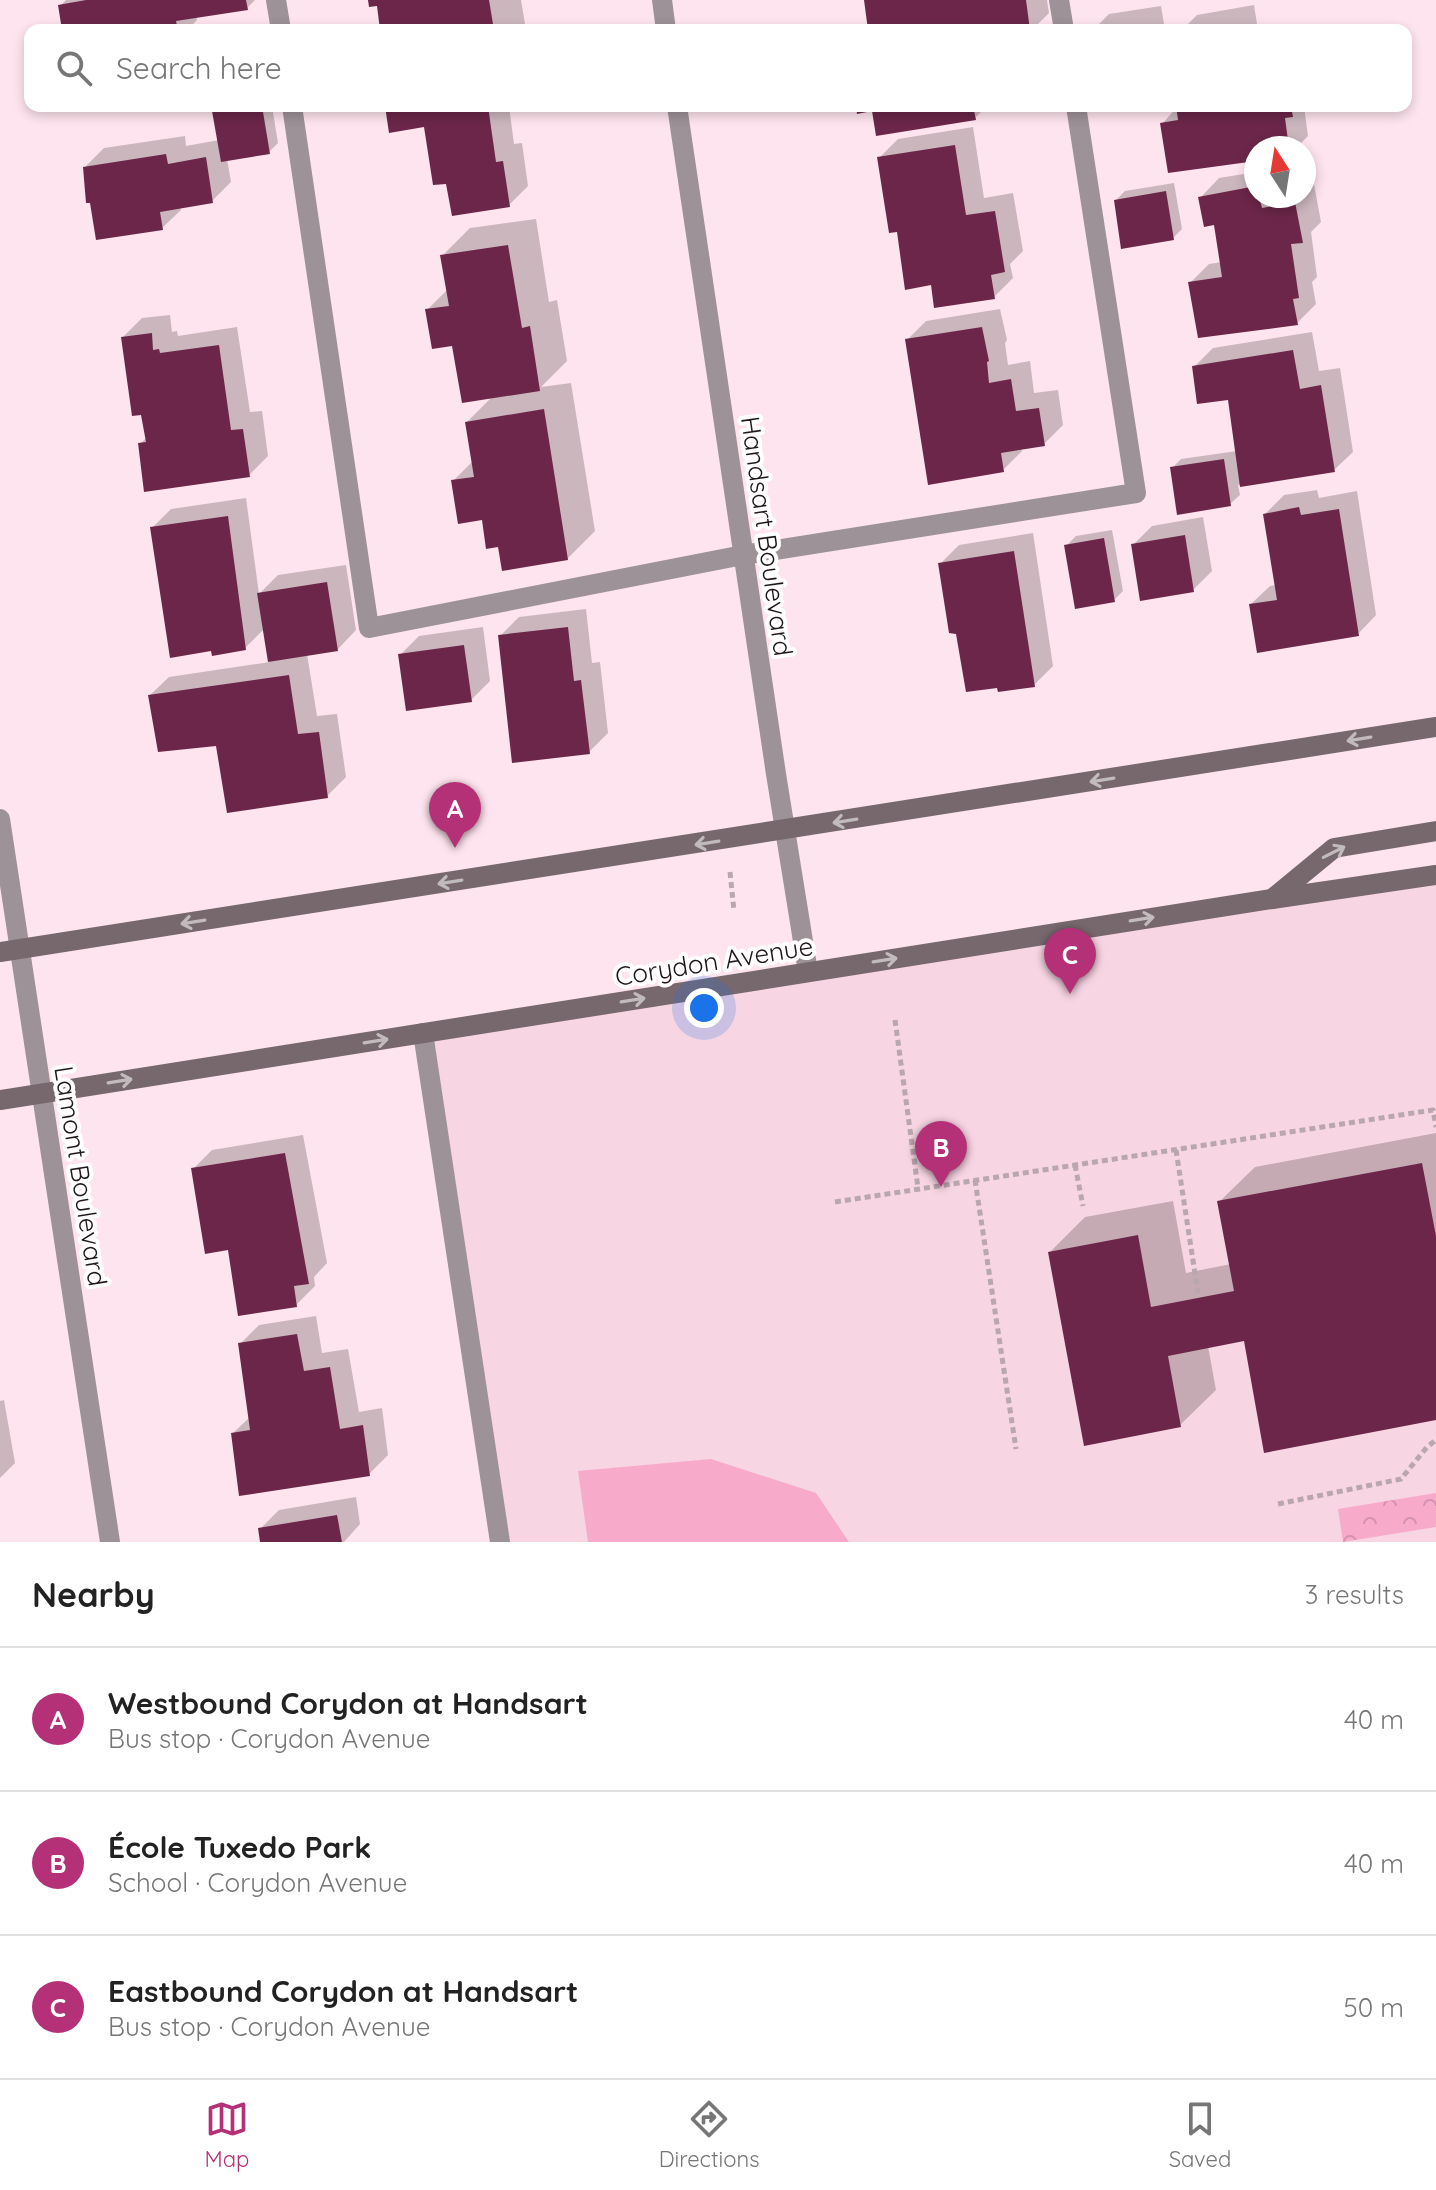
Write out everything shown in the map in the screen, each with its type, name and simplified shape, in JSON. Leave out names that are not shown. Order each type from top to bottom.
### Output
[{"type":"main road","points":[[10,951],[1436,727]]},
{"type":"main road","points":[[1272,899],[1334,848],[1436,831]]},
{"type":"main road","name":"Corydon Avenue","points":[[0,1100],[1436,875]]},
{"type":"street","points":[[276,0],[280,24]]},
{"type":"street","points":[[662,0],[665,24]]},
{"type":"street","points":[[1059,0],[1063,24]]},
{"type":"street","points":[[293,112],[369,628],[743,555],[1136,493],[1077,112]]},
{"type":"street","name":"Handsart Boulevard","points":[[678,112],[784,831],[808,972]]},
{"type":"street","name":"Lamont Boulevard","points":[[0,819],[10,951],[42,1093],[110,1542]]},
{"type":"street","points":[[423,1033],[500,1542]]},
{"type":"path","points":[[729,868],[734,911]]},
{"type":"path","points":[[895,1020],[918,1188]]},
{"type":"path","points":[[835,1202],[1433,1110],[1436,1127]]},
{"type":"path","points":[[1176,1150],[1198,1293]]},
{"type":"path","points":[[1075,1165],[1083,1206]]},
{"type":"path","points":[[975,1180],[1016,1449]]},
{"type":"path","points":[[1278,1504],[1401,1479],[1436,1440]]},
{"type":"shaded area","points":[[1436,875],[1436,1542],[500,1542],[423,1033]]},
{"type":"green space","points":[[711,1459],[816,1493],[849,1542],[588,1542],[578,1471]]},
{"type":"green space","points":[[1436,1493],[1436,1527],[1343,1542],[1338,1509]]},
{"type":"building","points":[[86,0],[246,0],[248,10],[176,21],[177,24],[61,24],[58,5]]},
{"type":"building","points":[[368,0],[489,0],[493,24],[379,24],[377,6],[369,7]]},
{"type":"building","points":[[864,0],[1026,0],[1029,24],[968,24],[867,24]]},
{"type":"building","points":[[212,112],[263,112],[270,154],[221,162]]},
{"type":"building","points":[[386,112],[489,112],[496,162],[503,161],[510,207],[452,216],[446,184],[433,185],[424,127],[389,133]]},
{"type":"building","points":[[872,112],[974,112],[976,120],[876,136]]},
{"type":"building","points":[[1177,112],[1292,112],[1293,117],[1285,118],[1287,136],[1244,136],[1244,163],[1168,173],[1160,123],[1178,120]]},
{"type":"building","points":[[955,145],[966,215],[995,211],[1005,272],[991,275],[995,299],[934,308],[931,285],[905,290],[897,232],[889,233],[877,157]]},
{"type":"building","points":[[166,154],[168,164],[206,157],[213,203],[160,212],[163,230],[96,240],[90,203],[86,203],[83,167]]},
{"type":"building","points":[[1244,188],[1244,208],[1296,208],[1303,243],[1291,244],[1299,298],[1293,299],[1298,325],[1198,338],[1188,282],[1222,277],[1214,225],[1204,227],[1198,197]]},
{"type":"building","points":[[1166,191],[1174,240],[1121,249],[1114,200]]},
{"type":"building","points":[[508,245],[522,328],[530,326],[540,391],[462,403],[452,346],[432,349],[425,309],[449,306],[440,255]]},
{"type":"building","points":[[982,327],[989,361],[989,383],[1011,379],[1016,411],[1039,408],[1045,446],[1001,453],[1004,472],[928,485],[905,339]]},
{"type":"building","points":[[152,333],[153,350],[159,349],[160,353],[219,345],[231,430],[243,429],[250,477],[144,492],[138,443],[146,442],[141,415],[132,416],[121,337]]},
{"type":"building","points":[[1293,350],[1300,389],[1321,385],[1335,472],[1240,487],[1228,400],[1197,404],[1192,366]]},
{"type":"building","points":[[544,409],[568,560],[502,571],[498,547],[486,549],[482,520],[458,524],[451,480],[474,477],[465,422]]},
{"type":"building","points":[[1224,459],[1231,506],[1177,515],[1170,467]]},
{"type":"building","points":[[1299,507],[1301,515],[1339,509],[1359,636],[1257,653],[1249,604],[1277,600],[1263,514]]},
{"type":"building","points":[[228,516],[246,650],[212,656],[211,651],[170,658],[150,527]]},
{"type":"building","points":[[1185,535],[1194,592],[1140,601],[1131,544]]},
{"type":"building","points":[[1104,538],[1115,602],[1075,609],[1064,545]]},
{"type":"building","points":[[1014,551],[1035,687],[966,692],[956,634],[949,633],[938,563]]},
{"type":"building","points":[[327,582],[338,651],[268,662],[257,593]]},
{"type":"building","points":[[568,627],[574,681],[581,680],[590,754],[512,763],[498,635]]},
{"type":"building","points":[[464,645],[472,702],[406,711],[398,654]]},
{"type":"building","points":[[289,675],[298,734],[319,732],[328,798],[227,813],[216,746],[158,752],[148,695]]},
{"type":"building","points":[[285,1153],[309,1284],[294,1286],[297,1307],[238,1316],[228,1250],[205,1254],[191,1168]]},
{"type":"building","points":[[1422,1163],[1436,1236],[1436,1420],[1264,1453],[1244,1341],[1168,1356],[1181,1427],[1084,1446],[1048,1252],[1138,1235],[1151,1307],[1234,1291],[1217,1201]]},
{"type":"building","points":[[297,1334],[304,1371],[330,1367],[340,1429],[363,1425],[370,1476],[239,1496],[231,1433],[250,1430],[238,1343]]},
{"type":"building","points":[[337,1515],[342,1542],[260,1542],[258,1528]]},
{"type":"place","name":"Westbound Corydon at Handsart","points":[[455,848]]},
{"type":"place","name":"Eastbound Corydon at Handsart","points":[[1070,994]]},
{"type":"place","name":"École Tuxedo Park","points":[[941,1187]]}]
